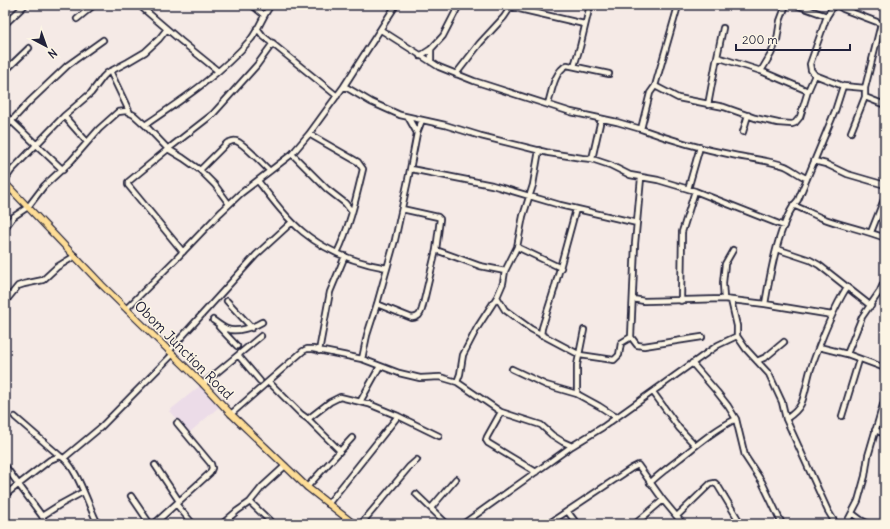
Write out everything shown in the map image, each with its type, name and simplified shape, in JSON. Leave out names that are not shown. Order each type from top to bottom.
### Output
[{"type":"main road","name":"Obom Junction Road","points":[[5,183],[128,310],[203,384],[230,414],[308,487],[354,524]]},
{"type":"street","points":[[5,24],[25,5]]},
{"type":"street","points":[[77,19],[94,5]]},
{"type":"street","points":[[252,5],[264,15]]},
{"type":"street","points":[[145,124],[177,103],[233,58],[252,38],[271,5]]},
{"type":"street","points":[[128,310],[128,307],[229,204],[292,154],[309,134],[344,86],[396,5]]},
{"type":"street","points":[[420,56],[431,49],[443,36],[459,5]]},
{"type":"street","points":[[574,66],[590,5]]},
{"type":"street","points":[[641,129],[650,93],[655,86],[677,5]]},
{"type":"street","points":[[761,71],[777,40],[780,21],[786,5]]},
{"type":"street","points":[[796,5],[827,16]]},
{"type":"street","points":[[834,5],[827,16],[810,64],[811,70],[815,75],[843,86],[864,88]]},
{"type":"street","points":[[837,5],[843,9],[883,25],[864,88],[865,97],[851,132]]},
{"type":"street","points":[[141,6],[218,71]]},
{"type":"street","points":[[456,74],[480,43],[504,17],[511,6],[584,24]]},
{"type":"street","points":[[257,28],[263,36],[337,96]]},
{"type":"street","points":[[708,104],[723,28]]},
{"type":"street","points":[[5,180],[11,171],[64,116],[91,93],[102,77],[145,52],[167,29]]},
{"type":"street","points":[[380,30],[431,62],[474,81],[571,112],[617,122],[735,156],[762,160],[781,165],[806,178]]},
{"type":"street","points":[[252,38],[263,36]]},
{"type":"street","points":[[5,128],[68,66],[103,40]]},
{"type":"street","points":[[183,252],[128,185],[128,182],[213,114],[257,65],[273,43]]},
{"type":"street","points":[[5,71],[29,48]]},
{"type":"street","points":[[431,49],[431,62]]},
{"type":"street","points":[[718,57],[761,71],[808,91]]},
{"type":"street","points":[[548,104],[560,72],[567,65],[609,74]]},
{"type":"street","points":[[110,71],[130,113]]},
{"type":"street","points":[[655,86],[678,98],[724,107],[778,123],[792,124],[796,123],[800,117],[808,91],[815,75]]},
{"type":"street","points":[[344,86],[383,109],[408,117],[539,150],[567,156],[592,159],[610,165],[630,175],[658,180],[695,191],[784,226]]},
{"type":"street","points":[[765,304],[768,285],[784,226],[793,205],[798,200],[835,111],[843,86]]},
{"type":"street","points":[[865,97],[885,105]]},
{"type":"street","points":[[5,228],[13,217],[28,207],[44,186],[63,170],[87,142],[110,119],[118,112],[126,111],[145,124],[168,149],[184,158],[200,170],[229,204]]},
{"type":"street","points":[[5,115],[63,170]]},
{"type":"street","points":[[743,132],[748,115]]},
{"type":"street","points":[[64,116],[87,142]]},
{"type":"street","points":[[408,117],[417,133]]},
{"type":"street","points":[[592,159],[601,119]]},
{"type":"street","points":[[362,359],[367,335],[395,240],[417,133],[422,120]]},
{"type":"street","points":[[309,134],[362,165],[363,169],[345,237],[337,253]]},
{"type":"street","points":[[200,170],[227,144],[233,141],[238,141],[270,171]]},
{"type":"street","points":[[688,189],[700,147]]},
{"type":"street","points":[[457,382],[463,355],[477,328],[497,297],[503,282],[505,271],[517,247],[523,216],[531,196],[539,150]]},
{"type":"street","points":[[292,154],[327,189],[345,203],[352,212]]},
{"type":"street","points":[[814,161],[826,164],[847,174],[885,185]]},
{"type":"street","points":[[410,169],[455,177],[576,209],[637,223]]},
{"type":"street","points":[[641,178],[631,337],[637,345],[644,346],[702,337]]},
{"type":"street","points":[[258,181],[292,222],[316,241],[337,253],[387,268]]},
{"type":"street","points":[[5,195],[11,190]]},
{"type":"street","points":[[681,301],[682,232],[695,191]]},
{"type":"street","points":[[871,232],[885,197]]},
{"type":"street","points":[[345,203],[354,204]]},
{"type":"street","points":[[793,205],[822,218],[871,232],[885,238]]},
{"type":"street","points":[[377,304],[412,318],[420,315],[422,309],[436,250],[440,219],[438,217],[402,209]]},
{"type":"street","points":[[541,335],[576,209]]},
{"type":"street","points":[[5,494],[53,458],[62,457],[100,428],[171,353],[256,255],[292,222]]},
{"type":"street","points":[[517,247],[560,268]]},
{"type":"street","points":[[777,249],[810,260],[819,265],[871,306]]},
{"type":"street","points":[[436,250],[480,266],[505,271]]},
{"type":"street","points":[[724,299],[723,283],[725,264],[733,250]]},
{"type":"street","points":[[5,302],[18,286],[43,280],[57,267],[75,256]]},
{"type":"street","points":[[319,351],[330,292],[345,256]]},
{"type":"street","points":[[847,354],[860,322],[880,291],[885,280]]},
{"type":"street","points":[[786,419],[801,405],[806,382],[832,315],[847,287]]},
{"type":"street","points":[[497,297],[505,310],[541,335],[580,356],[614,360],[619,355],[621,343],[631,337]]},
{"type":"street","points":[[633,299],[644,301],[724,299],[832,315]]},
{"type":"street","points":[[731,300],[735,316],[737,336],[740,343],[769,374],[782,402],[786,419],[828,511],[837,524]]},
{"type":"street","points":[[227,301],[252,328]]},
{"type":"street","points":[[205,312],[237,346]]},
{"type":"street","points":[[213,320],[229,330],[252,328],[262,322]]},
{"type":"street","points":[[577,394],[577,364],[580,356],[584,330]]},
{"type":"street","points":[[203,384],[261,336]]},
{"type":"street","points":[[463,524],[572,446],[603,427],[718,345],[737,336]]},
{"type":"street","points":[[757,361],[766,357],[784,342]]},
{"type":"street","points":[[820,347],[847,354],[859,360],[885,368]]},
{"type":"street","points":[[230,414],[307,349],[362,359],[398,373],[420,378],[440,376],[457,382],[501,412],[541,425],[552,435],[572,446]]},
{"type":"street","points":[[238,355],[260,381]]},
{"type":"street","points":[[842,416],[859,360]]},
{"type":"street","points":[[692,363],[717,392],[736,419],[745,456],[762,482],[782,524]]},
{"type":"street","points":[[360,402],[380,366]]},
{"type":"street","points":[[512,369],[546,385],[577,394],[616,417]]},
{"type":"street","points":[[269,382],[340,451]]},
{"type":"street","points":[[653,392],[695,446]]},
{"type":"street","points":[[308,419],[330,402],[340,397],[369,404],[439,436]]},
{"type":"street","points":[[846,524],[853,514],[858,501],[865,476],[868,456],[885,398]]},
{"type":"street","points":[[501,412],[486,440],[488,443],[536,472]]},
{"type":"street","points":[[328,504],[398,416]]},
{"type":"street","points":[[15,417],[62,457],[77,478],[98,524]]},
{"type":"street","points":[[650,483],[663,470],[724,424],[736,419]]},
{"type":"street","points":[[154,524],[210,473],[212,468],[211,464],[177,423]]},
{"type":"street","points":[[875,430],[885,434]]},
{"type":"street","points":[[308,487],[352,438]]},
{"type":"street","points":[[361,524],[409,467],[417,460]]},
{"type":"street","points":[[155,465],[178,503],[193,524]]},
{"type":"street","points":[[548,524],[638,465],[662,500],[683,524]]},
{"type":"street","points":[[5,466],[42,516],[44,524]]},
{"type":"street","points":[[223,524],[237,511],[250,502],[285,466]]},
{"type":"street","points":[[431,508],[456,479]]},
{"type":"street","points":[[677,516],[710,484],[715,483],[741,524]]},
{"type":"street","points":[[42,516],[83,492]]},
{"type":"street","points":[[416,494],[447,524]]},
{"type":"street","points":[[131,496],[150,524]]},
{"type":"street","points":[[635,524],[662,500]]},
{"type":"street","points":[[250,502],[272,524]]},
{"type":"street","points":[[568,512],[577,524]]},
{"type":"street","points":[[853,514],[869,524]]},
{"type":"shaded area","points":[[201,385],[220,406],[189,433],[169,411]]}]
